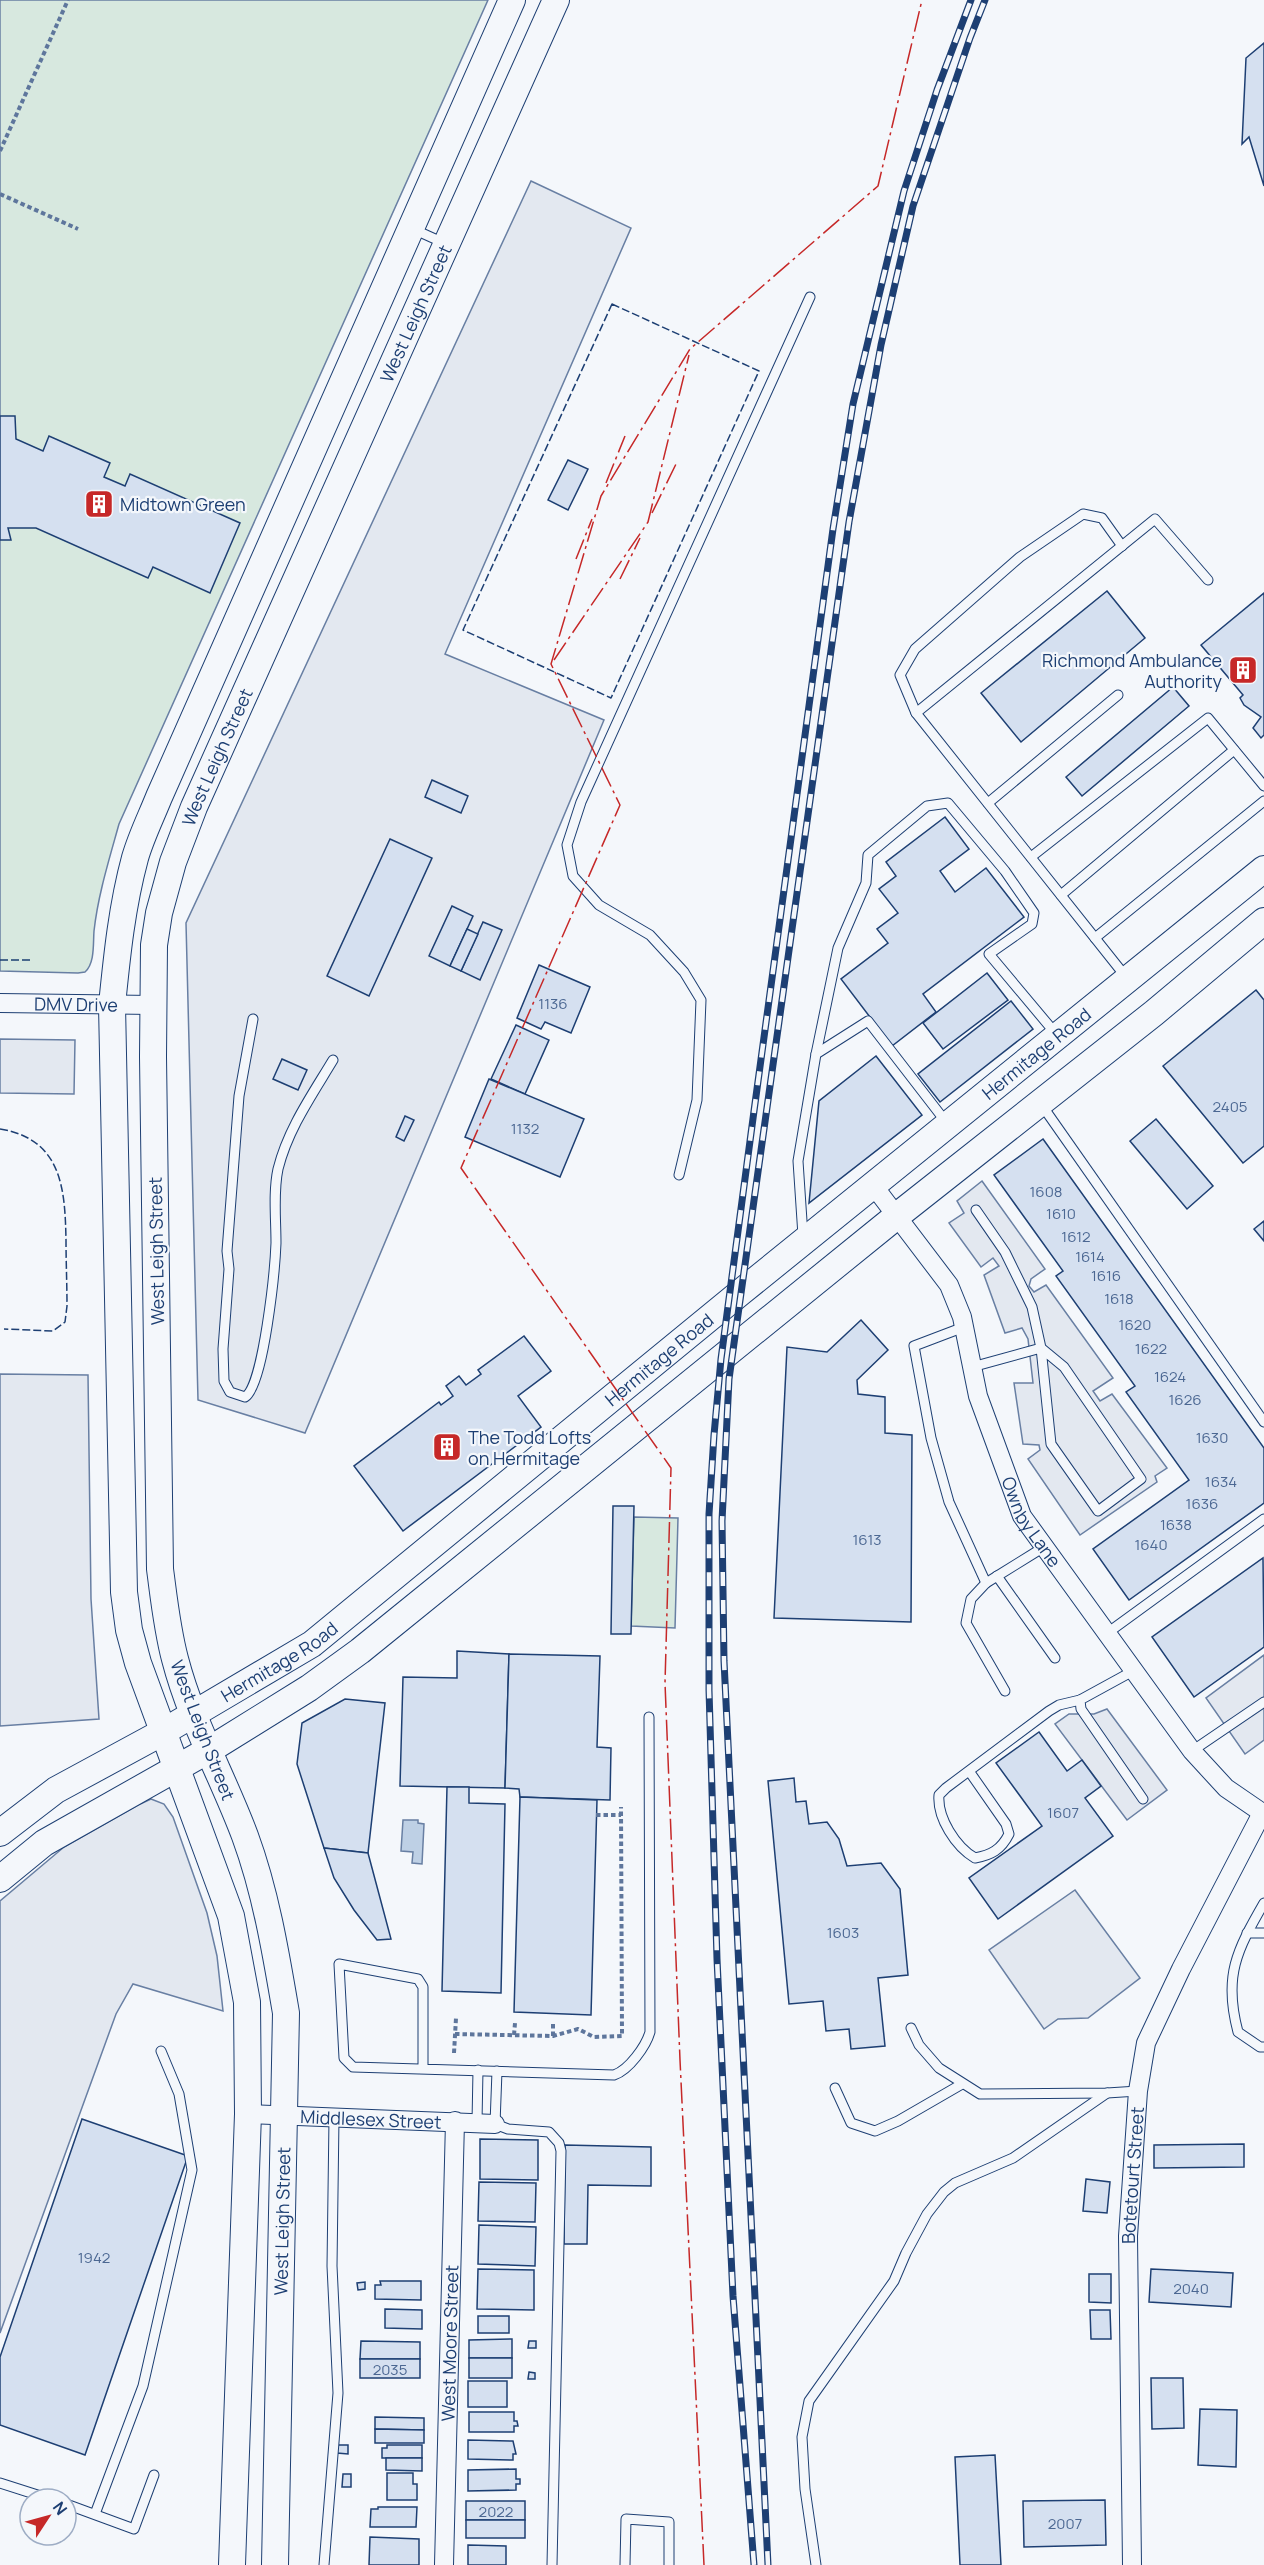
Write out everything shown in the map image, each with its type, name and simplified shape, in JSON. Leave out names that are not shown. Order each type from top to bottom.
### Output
[{"type":"street","name":"West Leigh Street","points":[[232,2565],[248,2114],[248,2002],[231,1916],[138,1663],[124,1592],[112,1005],[117,944],[125,897],[136,855],[164,787],[512,0]]},
{"type":"street","name":"West Leigh Street","points":[[275,2565],[286,2013],[275,1946],[246,1838],[194,1714],[175,1660],[166,1619],[160,1569],[154,945],[159,913],[173,862],[194,807],[556,0]]},
{"type":"street","name":"Hermitage Road","points":[[0,1833],[57,1790],[163,1732],[312,1644],[804,1241],[1264,869]]},
{"type":"street","points":[[0,1880],[44,1843],[208,1750],[309,1688],[360,1652],[897,1215],[1259,929]]},
{"type":"street","name":"DMV Drive","points":[[0,1003],[153,1005]]},
{"type":"street","name":"Ownby Lane","points":[[873,1185],[949,1285],[964,1328],[978,1396],[1022,1516],[1192,1751],[1226,1788],[1263,1813]]},
{"type":"street","name":"Botetourt Street","points":[[1132,2565],[1128,2236],[1138,2091],[1146,2043],[1181,1969],[1263,1813]]},
{"type":"street","name":"Middlesex Street","points":[[248,2114],[495,2124]]},
{"type":"street","name":"West Moore Street","points":[[444,2565],[454,2121]]},
{"type":"lane","points":[[411,228],[447,244]]},
{"type":"lane","points":[[679,1175],[697,1101],[701,1000],[684,972],[650,934],[599,905],[585,893],[573,876],[567,845],[581,802],[810,297]]},
{"type":"lane","points":[[1122,546],[1102,518],[1083,514],[1020,557],[915,649],[900,675],[916,712],[1128,979]]},
{"type":"lane","points":[[916,712],[1155,519],[1208,580]]},
{"type":"lane","points":[[988,803],[1118,695]]},
{"type":"lane","points":[[1031,857],[1208,718],[1264,786]]},
{"type":"lane","points":[[1061,895],[1234,750]]},
{"type":"lane","points":[[1095,938],[1264,801]]},
{"type":"lane","points":[[804,1241],[798,1161],[816,1054],[838,948],[866,883],[868,855],[927,806],[948,803],[1005,871],[1034,914],[1032,924],[989,954],[1058,1036]]},
{"type":"lane","points":[[253,1019],[239,1095],[227,1251],[229,1269],[223,1349],[224,1381],[230,1392],[245,1397],[252,1393],[258,1374],[268,1315],[276,1246],[277,1172],[288,1135],[333,1060]]},
{"type":"lane","points":[[816,1054],[868,1021],[948,1125]]},
{"type":"lane","points":[[1040,1102],[1264,1422]]},
{"type":"lane","points":[[976,1210],[1005,1252],[1032,1307],[1041,1348],[1051,1444],[1098,1511],[1142,1479],[1064,1367],[1041,1348]]},
{"type":"lane","points":[[964,1328],[914,1346],[931,1438],[949,1502],[986,1583]]},
{"type":"lane","points":[[972,1367],[1041,1348]]},
{"type":"lane","points":[[1106,1634],[1264,1519]]},
{"type":"lane","points":[[1005,1690],[966,1623],[971,1599],[986,1583],[1044,1546]]},
{"type":"lane","points":[[997,1576],[1055,1658]]},
{"type":"lane","points":[[969,1771],[1006,1824],[1009,1834],[1003,1845],[990,1855],[975,1858],[964,1852],[944,1820],[938,1804],[939,1795],[969,1771],[1049,1711],[1080,1700],[1133,1671]]},
{"type":"lane","points":[[1080,1700],[1081,1709],[1143,1799]]},
{"type":"lane","points":[[1192,1751],[1264,1701]]},
{"type":"lane","points":[[423,2069],[423,1987],[418,1979],[339,1964],[344,2058],[353,2067],[614,2075],[622,2072],[648,2040],[650,2032],[649,1717]]},
{"type":"lane","points":[[1264,1903],[1233,1964],[1231,2008],[1238,2032],[1260,2047],[1264,2047]]},
{"type":"lane","points":[[1247,1933],[1264,1933]]},
{"type":"lane","points":[[911,2028],[918,2045],[939,2068],[980,2094],[1138,2091]]},
{"type":"lane","points":[[95,2514],[143,2386],[192,2170],[179,2094],[161,2051]]},
{"type":"lane","points":[[477,2122],[478,2070]]},
{"type":"lane","points":[[497,2071],[495,2124],[508,2128],[549,2132],[559,2144],[561,2151],[552,2565]]},
{"type":"lane","points":[[835,2088],[850,2123],[875,2131],[898,2121],[962,2084]]},
{"type":"lane","points":[[816,2565],[805,2489],[802,2437],[809,2401],[894,2281],[927,2214],[944,2192],[955,2183],[1012,2158],[1107,2093]]},
{"type":"lane","points":[[324,2565],[339,2393],[332,2266],[334,2118]]},
{"type":"lane","points":[[78,2508],[134,2529],[154,2475]]},
{"type":"lane","points":[[0,2482],[18,2488]]},
{"type":"lane","points":[[625,2565],[626,2519],[669,2522],[669,2565]]},
{"type":"path","points":[[0,151],[68,0]]},
{"type":"path","points":[[0,194],[78,229]]},
{"type":"path","points":[[455,2034],[553,2036],[578,2029],[594,2037],[622,2036],[621,1807]]},
{"type":"path","points":[[596,1815],[621,1815]]},
{"type":"path","points":[[454,2053],[456,2018]]},
{"type":"path","points":[[553,2021],[553,2036]]},
{"type":"path","points":[[514,2035],[515,2023]]},
{"type":"shaded area","points":[[0,0],[488,0],[119,824],[98,904],[92,958],[85,972],[78,973],[0,971]]},
{"type":"shaded area","points":[[531,181],[631,228],[445,654],[604,720],[305,1433],[198,1400],[186,923]]},
{"type":"shaded area","points":[[0,1039],[75,1040],[74,1094],[0,1093]]},
{"type":"shaded area","points":[[982,1181],[1045,1269],[1031,1279],[1029,1286],[1034,1292],[1046,1285],[1113,1378],[1093,1391],[1100,1401],[1112,1394],[1167,1468],[1155,1476],[1157,1482],[1080,1535],[1028,1459],[1040,1450],[1039,1445],[1023,1444],[1014,1383],[1033,1383],[1028,1339],[1022,1328],[1005,1333],[984,1275],[999,1266],[993,1258],[981,1267],[949,1223],[964,1213],[957,1201]]},
{"type":"shaded area","points":[[0,1374],[88,1375],[91,1599],[99,1719],[0,1726]]},
{"type":"shaded area","points":[[634,1517],[678,1518],[675,1628],[631,1626]]},
{"type":"shaded area","points":[[1264,1655],[1264,1740],[1245,1754],[1206,1698]]},
{"type":"shaded area","points":[[1107,1709],[1167,1790],[1127,1820],[1055,1724],[1069,1714],[1094,1714]]},
{"type":"shaded area","points":[[151,1799],[164,1804],[173,1817],[207,1913],[217,1956],[223,2011],[133,1984],[116,2014],[0,2333],[0,1901],[64,1847]]},
{"type":"shaded area","points":[[1075,1890],[1140,1978],[1088,2018],[1058,2019],[1044,2029],[989,1950]]},
{"type":"water","points":[[403,1820],[418,1820],[418,1823],[424,1824],[422,1864],[412,1863],[413,1852],[401,1851]]},
{"type":"building","points":[[1264,43],[1264,186],[1249,137],[1242,144],[1246,58]]},
{"type":"building","name":"Midtown Green","points":[[0,416],[15,416],[16,439],[43,451],[49,436],[110,463],[104,477],[125,486],[130,474],[240,523],[210,593],[153,567],[148,578],[36,528],[8,528],[11,540],[0,540]]},
{"type":"building","points":[[568,460],[588,469],[568,510],[548,500]]},
{"type":"building","points":[[1107,591],[1145,638],[1021,742],[981,693]]},
{"type":"building","name":"Richmond Ambulance Authority","points":[[1264,593],[1264,735],[1261,738],[1253,728],[1261,717],[1244,705],[1240,698],[1243,695],[1201,645]]},
{"type":"building","points":[[1173,687],[1189,706],[1082,796],[1066,777]]},
{"type":"building","points":[[432,780],[468,796],[461,813],[425,797]]},
{"type":"building","points":[[945,817],[969,849],[940,871],[955,892],[986,868],[1024,917],[923,994],[936,1012],[892,1046],[841,979],[888,943],[877,929],[898,913],[879,889],[896,876],[886,862]]},
{"type":"building","points":[[390,839],[432,858],[369,996],[327,976]]},
{"type":"building","points":[[452,906],[473,916],[450,966],[429,956]]},
{"type":"building","points":[[483,922],[502,930],[480,980],[461,971]]},
{"type":"building","points":[[467,929],[478,934],[461,971],[450,966]]},
{"type":"building","points":[[539,965],[590,987],[571,1033],[545,1022],[541,1029],[517,1018]]},
{"type":"building","points":[[987,973],[1008,1000],[943,1049],[923,1023]]},
{"type":"building","points":[[1256,990],[1264,1000],[1264,1146],[1243,1163],[1163,1066]]},
{"type":"building","points":[[1011,1001],[1033,1029],[940,1102],[918,1074]]},
{"type":"building","points":[[516,1025],[549,1040],[525,1094],[491,1079]]},
{"type":"building","points":[[876,1056],[922,1115],[809,1203],[819,1101]]},
{"type":"building","points":[[282,1059],[307,1070],[298,1090],[273,1079]]},
{"type":"building","points":[[489,1079],[584,1119],[560,1177],[465,1137]]},
{"type":"building","points":[[405,1116],[414,1120],[404,1141],[396,1137]]},
{"type":"building","points":[[1156,1119],[1213,1186],[1187,1209],[1130,1141]]},
{"type":"building","points":[[1043,1139],[1264,1448],[1264,1503],[1129,1600],[1093,1549],[1189,1480],[1126,1392],[1135,1386],[1056,1276],[1063,1271],[994,1175]]},
{"type":"building","points":[[1264,1221],[1264,1241],[1254,1229]]},
{"type":"building","points":[[861,1320],[888,1350],[857,1380],[858,1394],[885,1397],[885,1433],[912,1435],[911,1622],[774,1618],[787,1347],[827,1352]]},
{"type":"building","name":"The Todd Lofts on Hermitage","points":[[524,1336],[551,1371],[518,1396],[541,1427],[403,1531],[354,1466],[439,1402],[441,1405],[453,1396],[446,1386],[459,1376],[466,1385],[481,1374],[478,1370]]},
{"type":"building","points":[[613,1506],[634,1506],[631,1634],[611,1634]]},
{"type":"building","points":[[1263,1558],[1264,1647],[1194,1697],[1152,1637]]},
{"type":"building","points":[[457,1651],[509,1654],[505,1788],[400,1786],[403,1677],[457,1678]]},
{"type":"building","points":[[509,1654],[600,1656],[597,1747],[611,1748],[610,1800],[520,1797],[519,1789],[505,1788]]},
{"type":"building","points":[[345,1699],[385,1703],[368,1853],[324,1848],[297,1764],[302,1723]]},
{"type":"building","points":[[1039,1732],[1067,1771],[1082,1760],[1101,1786],[1085,1798],[1113,1836],[998,1919],[969,1878],[1042,1826],[996,1763]]},
{"type":"building","points":[[794,1778],[796,1802],[806,1801],[809,1824],[827,1822],[839,1839],[847,1866],[881,1863],[900,1889],[908,1975],[878,1978],[885,2046],[851,2049],[849,2029],[826,2031],[823,2001],[789,2004],[768,1781]]},
{"type":"building","points":[[447,1787],[469,1787],[469,1803],[505,1804],[501,1993],[442,1991]]},
{"type":"building","points":[[520,1797],[597,1800],[591,2015],[514,2012]]},
{"type":"building","points":[[324,1848],[368,1853],[391,1939],[377,1940],[354,1910],[334,1878]]},
{"type":"building","points":[[82,2119],[188,2156],[85,2455],[0,2425],[0,2357]]},
{"type":"building","points":[[480,2139],[538,2140],[538,2180],[480,2179]]},
{"type":"building","points":[[1244,2144],[1244,2167],[1154,2168],[1154,2145]]},
{"type":"building","points":[[565,2145],[651,2147],[651,2186],[588,2185],[587,2244],[564,2244]]},
{"type":"building","points":[[1086,2179],[1110,2182],[1107,2213],[1083,2211]]},
{"type":"building","points":[[479,2182],[536,2183],[535,2222],[478,2221]]},
{"type":"building","points":[[479,2225],[536,2227],[535,2266],[478,2264]]},
{"type":"building","points":[[478,2269],[534,2270],[534,2310],[477,2309]]},
{"type":"building","points":[[1151,2269],[1233,2273],[1231,2307],[1149,2302]]},
{"type":"building","points":[[1089,2274],[1111,2274],[1111,2303],[1089,2302]]},
{"type":"building","points":[[380,2281],[421,2281],[421,2300],[375,2299],[375,2285],[381,2285]]},
{"type":"building","points":[[365,2282],[365,2289],[358,2290],[357,2283]]},
{"type":"building","points":[[385,2309],[422,2310],[422,2329],[385,2328]]},
{"type":"building","points":[[1090,2310],[1110,2310],[1111,2339],[1091,2339]]},
{"type":"building","points":[[478,2316],[509,2316],[509,2333],[478,2333]]},
{"type":"building","points":[[512,2339],[512,2358],[469,2358],[469,2340]]},
{"type":"building","points":[[361,2341],[420,2342],[420,2359],[360,2359]]},
{"type":"building","points":[[529,2341],[536,2341],[536,2348],[528,2348]]},
{"type":"building","points":[[469,2358],[512,2358],[512,2378],[469,2378]]},
{"type":"building","points":[[360,2359],[420,2359],[420,2378],[360,2378]]},
{"type":"building","points":[[529,2372],[535,2373],[535,2379],[528,2379]]},
{"type":"building","points":[[1151,2378],[1183,2378],[1184,2428],[1152,2429]]},
{"type":"building","points":[[468,2381],[507,2381],[507,2407],[468,2407]]},
{"type":"building","points":[[1200,2409],[1237,2410],[1236,2467],[1198,2465]]},
{"type":"building","points":[[469,2412],[514,2412],[514,2421],[517,2421],[518,2426],[514,2426],[514,2432],[469,2432]]},
{"type":"building","points":[[375,2417],[424,2418],[424,2430],[375,2429]]},
{"type":"building","points":[[375,2429],[424,2430],[424,2443],[375,2443]]},
{"type":"building","points":[[468,2440],[513,2441],[516,2454],[513,2454],[513,2460],[468,2459]]},
{"type":"building","points":[[337,2445],[348,2445],[348,2454],[337,2453]]},
{"type":"building","points":[[387,2445],[422,2445],[422,2458],[382,2458],[382,2448],[387,2448]]},
{"type":"building","points":[[995,2455],[1001,2565],[960,2565],[955,2457]]},
{"type":"building","points":[[386,2458],[422,2458],[422,2471],[386,2470]]},
{"type":"building","points":[[516,2469],[516,2479],[520,2479],[520,2484],[516,2484],[516,2490],[468,2491],[468,2470]]},
{"type":"building","points":[[387,2473],[413,2473],[413,2484],[417,2484],[417,2500],[387,2500]]},
{"type":"building","points":[[343,2474],[351,2474],[351,2487],[342,2487]]},
{"type":"building","points":[[1105,2500],[1106,2545],[1024,2547],[1023,2501]]},
{"type":"building","points":[[466,2501],[525,2501],[525,2520],[466,2520]]},
{"type":"building","points":[[378,2507],[417,2507],[416,2527],[370,2527],[371,2509],[378,2509]]},
{"type":"building","points":[[466,2520],[525,2520],[525,2538],[466,2538]]},
{"type":"building","points":[[370,2537],[419,2539],[419,2565],[369,2565]]},
{"type":"building","points":[[468,2545],[506,2546],[506,2565],[468,2565]]},
{"type":"railway","points":[[754,2565],[733,2296],[717,1959],[709,1690],[709,1514],[714,1435],[721,1359],[754,1111],[833,529],[853,404],[904,191],[937,90],[971,0]]},
{"type":"railway","points":[[768,2565],[724,1661],[722,1521],[729,1379],[849,522],[881,345],[913,206],[985,0]]},
{"type":"fence","points":[[612,304],[759,371],[611,698],[463,630],[612,304]]},
{"type":"fence","points":[[0,960],[32,960]]},
{"type":"fence","points":[[0,1129],[21,1135],[36,1143],[48,1155],[61,1185],[66,1240],[67,1306],[65,1322],[53,1331],[4,1329]]},
{"type":"power","points":[[704,2565],[665,1683],[671,1468],[461,1168],[620,805],[551,664],[601,496],[690,349],[878,186],[922,0]]},
{"type":"power","points":[[554,660],[648,522],[689,355]]},
{"type":"power","points":[[606,483],[625,436]]},
{"type":"power","points":[[652,513],[677,462]]},
{"type":"power","points":[[576,559],[592,519]]},
{"type":"power","points":[[620,579],[640,538]]},
{"type":"place","name":"Midtown Green","points":[[99,504]]},
{"type":"place","name":"Richmond Ambulance Authority","points":[[1243,670]]},
{"type":"place","name":"The Todd Lofts on Hermitage","points":[[447,1447]]}]
